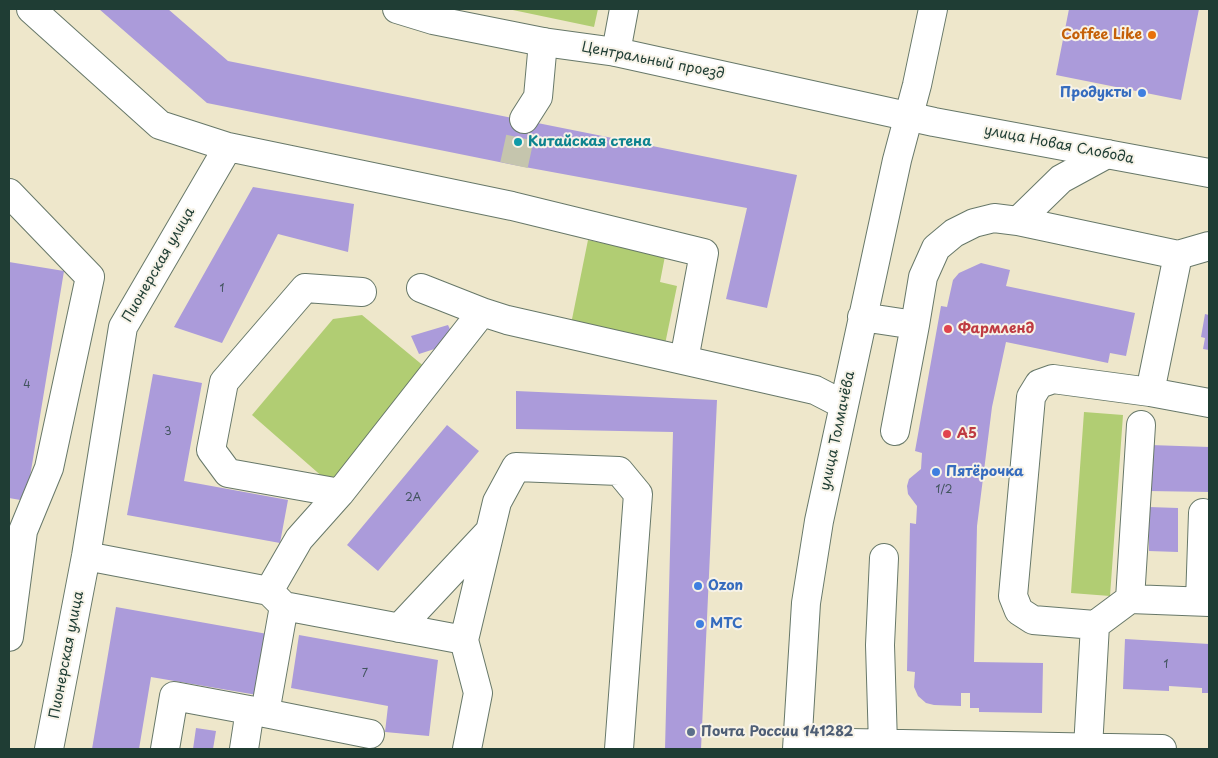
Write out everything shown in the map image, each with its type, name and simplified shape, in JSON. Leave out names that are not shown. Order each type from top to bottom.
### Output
[{"type":"street","points":[[31,9],[160,125],[228,147],[512,206],[704,253],[684,360]]},
{"type":"street","name":"Центральный проезд","points":[[397,9],[434,20],[543,42],[616,52],[908,116]]},
{"type":"street","points":[[616,52],[624,9]]},
{"type":"street","name":"улица Толмачёва","points":[[798,746],[806,603],[819,521],[862,317],[933,9]]},
{"type":"street","points":[[524,120],[538,97],[543,42]]},
{"type":"street","name":"улица Новая Слобода","points":[[908,116],[1209,173]]},
{"type":"street","name":"Пионерская улица","points":[[49,749],[86,556],[123,327],[228,147]]},
{"type":"street","points":[[1018,221],[1062,179],[1107,154]]},
{"type":"street","points":[[9,193],[90,278],[49,468],[23,531],[9,637]]},
{"type":"street","points":[[895,431],[924,277],[936,248],[954,233],[974,223],[994,218],[1018,221],[1178,254],[1209,246]]},
{"type":"street","points":[[1150,392],[1178,254]]},
{"type":"street","points":[[340,494],[228,473],[211,450],[224,382],[305,288],[362,292]]},
{"type":"street","points":[[421,288],[508,320],[815,390],[844,405]]},
{"type":"street","points":[[244,749],[258,712],[277,599],[299,539],[340,494],[482,312]]},
{"type":"street","points":[[862,317],[915,325]]},
{"type":"street","points":[[1203,513],[1204,602],[1130,599],[1095,625],[1033,620],[1019,611],[1013,596],[1031,397],[1038,384],[1053,379],[1150,392],[1209,403]]},
{"type":"street","points":[[1130,599],[1141,425]]},
{"type":"street","points":[[467,749],[478,693],[464,640],[496,502],[516,467],[619,471],[638,494],[620,749]]},
{"type":"street","points":[[399,628],[490,532]]},
{"type":"street","points":[[86,556],[399,628],[464,640]]},
{"type":"street","points":[[883,744],[880,645],[884,558]]},
{"type":"street","points":[[1088,748],[1095,625]]},
{"type":"street","points":[[165,749],[174,696],[370,734]]},
{"type":"street","points":[[798,746],[883,744],[1162,749]]},
{"type":"green space","points":[[508,9],[598,9],[594,27]]},
{"type":"green space","points":[[588,240],[665,256],[660,282],[677,286],[664,349],[570,329]]},
{"type":"green space","points":[[362,315],[443,382],[333,486],[252,415],[333,319]]},
{"type":"green space","points":[[1084,412],[1123,415],[1110,596],[1071,593]]},
{"type":"building","name":"Китайская стена","points":[[99,9],[168,9],[228,61],[797,175],[767,308],[726,299],[747,208],[514,165],[207,103]]},
{"type":"building","points":[[1069,9],[1199,9],[1181,100],[1056,75]]},
{"type":"building","points":[[253,187],[354,204],[348,252],[278,234],[222,343],[174,327]]},
{"type":"building","points":[[9,262],[64,271],[26,501],[9,498]]},
{"type":"building","points":[[981,263],[1010,270],[1006,286],[1135,313],[1126,356],[1110,353],[1108,363],[1006,342],[992,407],[977,526],[974,662],[1043,663],[1042,713],[979,712],[979,708],[970,708],[970,693],[961,693],[961,706],[926,703],[918,696],[914,687],[915,672],[907,671],[910,523],[916,524],[917,506],[908,494],[907,486],[909,479],[921,469],[922,453],[915,451],[941,306],[947,307],[953,280],[959,273]]},
{"type":"building","points":[[1205,314],[1209,315],[1209,350],[1203,349],[1205,338],[1201,337]]},
{"type":"building","points":[[448,325],[456,342],[419,354],[411,336]]},
{"type":"building","points":[[153,374],[202,383],[184,481],[288,500],[280,543],[127,515]]},
{"type":"building","points":[[516,391],[717,400],[701,749],[665,749],[673,432],[516,429]]},
{"type":"building","points":[[447,425],[479,451],[378,571],[347,545]]},
{"type":"building","points":[[1150,445],[1209,447],[1209,492],[1149,491]]},
{"type":"building","points":[[1149,507],[1178,508],[1178,552],[1149,551]]},
{"type":"building","points":[[116,607],[273,635],[263,696],[151,677],[139,749],[92,749]]},
{"type":"building","points":[[299,635],[438,660],[429,736],[385,732],[388,706],[291,688]]},
{"type":"building","points":[[1125,639],[1209,644],[1209,693],[1202,693],[1202,688],[1169,686],[1169,691],[1123,689]]},
{"type":"building","points":[[196,728],[216,731],[213,749],[193,749]]},
{"type":"tunnel","points":[[514,165],[524,119]]},
{"type":"place","name":"Coffee Like","points":[[1152,35]]},
{"type":"place","name":"Продукты","points":[[1142,93]]},
{"type":"place","name":"Китайская стена","points":[[518,142]]},
{"type":"place","name":"Фармленд","points":[[948,329]]},
{"type":"place","name":"А5","points":[[947,434]]},
{"type":"place","name":"Пятёрочка","points":[[936,472]]},
{"type":"place","name":"Ozon","points":[[698,586]]},
{"type":"place","name":"МТС","points":[[700,624]]},
{"type":"place","name":"Почта России 141282","points":[[691,732]]}]
